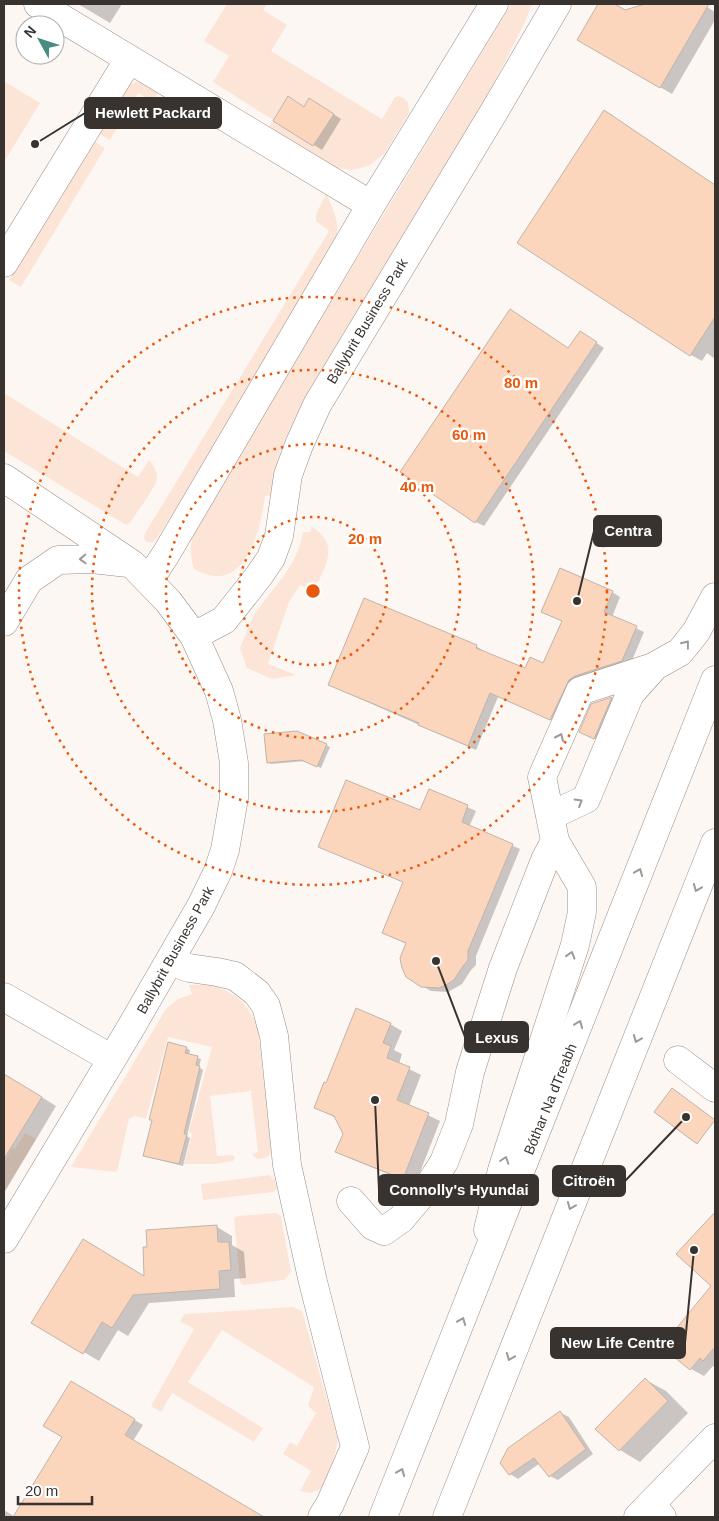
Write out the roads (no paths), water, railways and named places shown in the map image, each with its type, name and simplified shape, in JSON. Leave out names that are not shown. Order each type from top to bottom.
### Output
[{"type":"main road","points":[[38,4],[371,205]]},
{"type":"main road","points":[[4,622],[29,580],[58,560],[92,559],[140,572],[166,554],[371,205],[494,4]]},
{"type":"main road","name":"Ballybrit Business Park","points":[[194,636],[224,620],[258,577],[270,558],[279,536],[288,475],[317,405],[557,4]]},
{"type":"main road","points":[[4,264],[129,58]]},
{"type":"main road","name":"Ballybrit Business Park","points":[[4,478],[140,572],[168,601],[194,636],[206,660],[222,701],[234,763],[234,798],[226,850],[218,871],[170,961],[4,1239]]},
{"type":"main road","points":[[474,1292],[502,1170],[572,954],[582,912],[582,887],[553,829],[542,777],[580,691],[655,666],[680,652],[696,632],[715,597]]},
{"type":"main road","points":[[351,1201],[373,1226],[384,1231],[401,1219],[428,1187],[444,1162],[459,1124],[470,1072],[503,968],[545,860],[553,829],[586,799],[630,694],[655,666]]},
{"type":"main road","name":"Bóthar Na dTreabh","points":[[383,1517],[474,1292],[715,680]]},
{"type":"main road","points":[[447,1517],[715,842]]},
{"type":"main road","points":[[170,961],[190,968],[234,976],[257,993],[266,1006],[274,1036],[287,1165],[313,1282],[355,1447],[330,1504],[322,1517]]},
{"type":"main road","points":[[4,997],[112,1059]]},
{"type":"main road","points":[[678,1060],[715,1088]]},
{"type":"main road","points":[[650,1513],[715,1438]]},
{"type":"place","name":"Hewlett Packard","points":[[35,144]]},
{"type":"place","name":"Centra","points":[[577,601]]},
{"type":"place","name":"Lexus","points":[[436,961]]},
{"type":"place","name":"Connolly's Hyundai","points":[[375,1100]]},
{"type":"place","name":"Citroën","points":[[686,1117]]},
{"type":"place","name":"New Life Centre","points":[[694,1250]]}]
